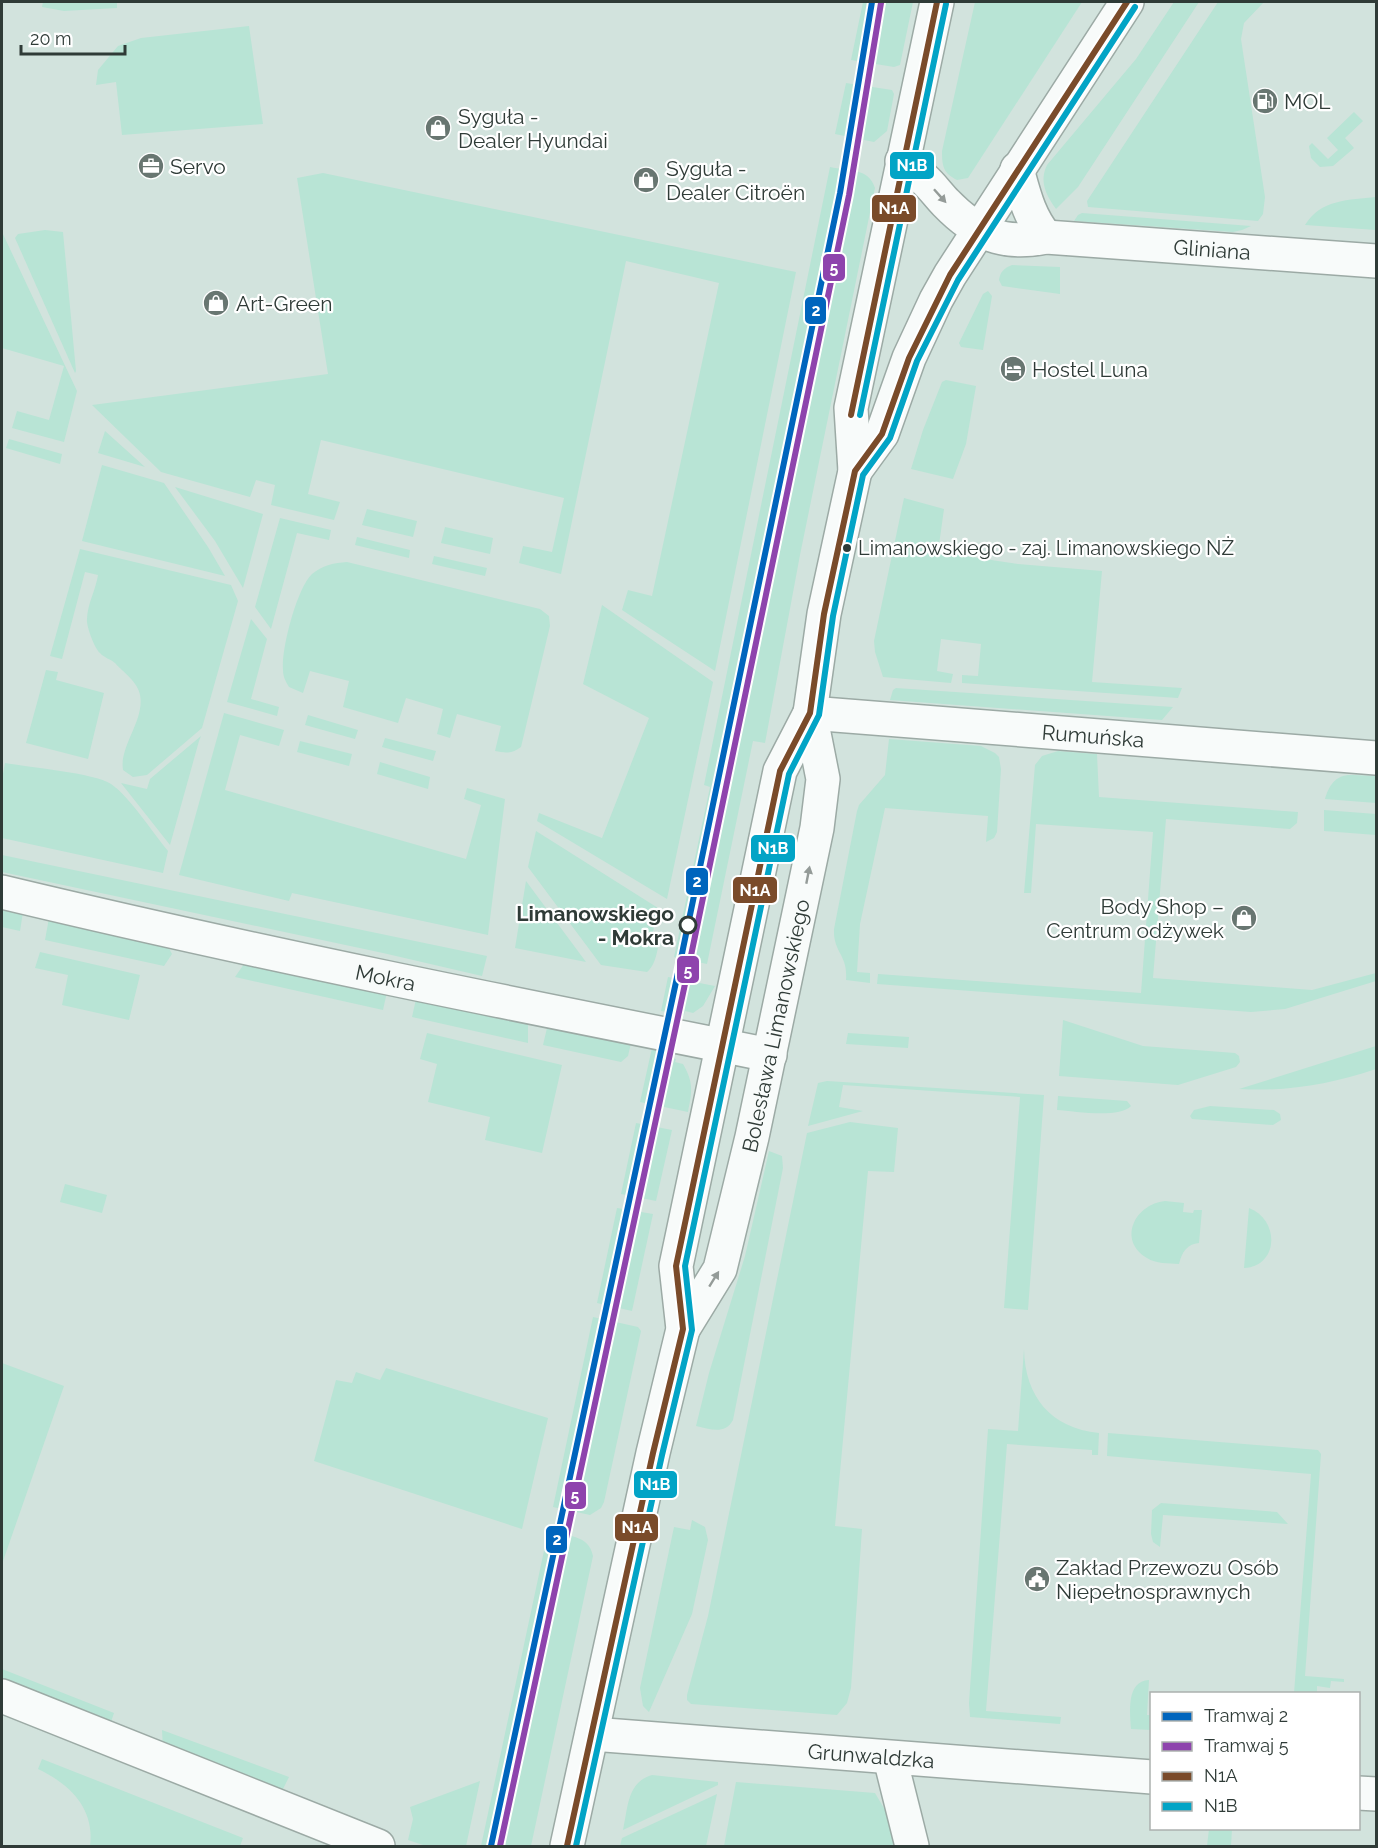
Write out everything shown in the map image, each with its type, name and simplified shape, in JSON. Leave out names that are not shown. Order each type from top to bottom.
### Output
[{"type":"street","name":"Bolesława Limanowskiego","points":[[567,1846],[650,1464],[683,1329],[720,1269],[739,1198],[817,828],[823,779],[810,713],[824,614],[855,471],[851,408],[937,2]]},
{"type":"street","name":"Bolesława Limanowskiego","points":[[855,471],[882,434],[909,358],[936,300],[1017,169],[1127,2]]},
{"type":"street","name":"Gliniana","points":[[902,161],[924,179],[962,219],[978,230],[998,238],[1026,241],[1046,237],[1377,261]]},
{"type":"street","points":[[1017,169],[1030,212],[1046,237]]},
{"type":"street","name":"Bolesława Limanowskiego","points":[[683,1329],[676,1266],[780,771],[810,713]]},
{"type":"street","name":"Rumuńska","points":[[810,713],[1377,758]]},
{"type":"street","name":"Mokra","points":[[2,892],[382,976],[770,1054]]},
{"type":"street","points":[[2,1696],[378,1846]]},
{"type":"street","name":"Grunwaldzka","points":[[592,1734],[1150,1778]]},
{"type":"street","points":[[890,1758],[912,1846]]},
{"type":"street","points":[[1360,1793],[1377,1794]]},
{"type":"green space","points":[[43,2],[117,2],[117,8],[64,11],[42,7]]},
{"type":"green space","points":[[863,2],[913,2],[900,65],[894,67],[851,60]]},
{"type":"green space","points":[[975,2],[1082,2],[968,178],[957,180],[944,168],[942,151]]},
{"type":"green space","points":[[1174,2],[1199,2],[1078,187],[1056,209],[1045,188],[1044,177],[1047,165],[1136,59]]},
{"type":"green space","points":[[1218,2],[1264,2],[1244,23],[1241,39],[1265,197],[1263,214],[1258,221],[1088,207],[1087,201]]},
{"type":"green space","points":[[249,26],[263,124],[122,135],[116,82],[96,85],[98,70],[118,46],[141,38]]},
{"type":"green space","points":[[846,83],[892,90],[894,94],[887,131],[874,142],[835,134]]},
{"type":"green space","points":[[1354,112],[1363,121],[1345,138],[1354,148],[1333,166],[1320,167],[1311,158],[1309,146],[1312,143],[1328,159],[1338,150],[1327,138]]},
{"type":"green space","points":[[830,167],[863,174],[868,177],[875,188],[800,555],[765,743],[753,741],[707,964],[674,957],[710,787],[704,785]]},
{"type":"green space","points":[[323,173],[796,272],[715,671],[622,610],[628,590],[652,596],[719,283],[626,261],[561,574],[519,563],[523,546],[552,552],[564,498],[321,440],[308,494],[340,502],[334,520],[271,505],[275,485],[256,480],[250,497],[161,472],[92,405],[328,374],[297,178]]},
{"type":"green space","points":[[1376,197],[1376,230],[1305,225],[1319,210],[1336,202]]},
{"type":"green space","points":[[1082,213],[1251,226],[1233,232],[1074,221]]},
{"type":"green space","points":[[45,230],[63,232],[75,373],[15,238],[18,234]]},
{"type":"green space","points":[[2,232],[77,391],[64,442],[12,428],[17,411],[49,420],[64,366],[2,348]]},
{"type":"green space","points":[[1012,265],[1060,267],[1060,294],[1002,286],[999,280],[1000,275]]},
{"type":"green space","points":[[988,291],[992,296],[983,350],[961,347],[959,343],[983,294]]},
{"type":"green space","points":[[946,380],[976,386],[966,444],[953,479],[911,469],[923,430],[942,382]]},
{"type":"green space","points":[[105,431],[145,467],[98,453]]},
{"type":"green space","points":[[9,439],[62,454],[60,464],[6,448]]},
{"type":"green space","points":[[102,465],[164,483],[225,576],[82,541]]},
{"type":"green space","points":[[175,487],[263,514],[243,588],[215,541]]},
{"type":"green space","points":[[904,498],[944,509],[938,552],[1018,564],[1102,571],[1092,682],[1182,688],[1178,698],[962,683],[962,675],[978,676],[981,644],[941,639],[937,671],[953,674],[951,683],[883,677],[874,641]]},
{"type":"green space","points":[[367,509],[417,521],[413,537],[362,525]]},
{"type":"green space","points":[[280,518],[331,530],[329,540],[297,533],[271,629],[255,607]]},
{"type":"green space","points":[[445,527],[493,538],[490,554],[441,543]]},
{"type":"green space","points":[[357,537],[410,550],[409,558],[355,545]]},
{"type":"green space","points":[[80,549],[231,585],[238,601],[202,728],[147,775],[133,777],[123,770],[125,752],[141,704],[139,690],[115,663],[98,651],[89,632],[87,614],[98,575],[85,572],[62,659],[50,656]]},
{"type":"green space","points":[[434,556],[487,568],[485,576],[432,564]]},
{"type":"green space","points":[[347,562],[540,609],[549,616],[550,626],[521,747],[515,751],[495,751],[501,726],[457,714],[450,738],[437,734],[443,709],[406,698],[398,723],[343,707],[349,681],[310,671],[303,693],[289,687],[283,673],[283,660],[291,619],[306,581],[320,568]]},
{"type":"green space","points":[[602,605],[713,682],[667,899],[537,821],[539,813],[602,838],[649,718],[583,684]]},
{"type":"green space","points":[[251,619],[267,639],[251,699],[279,707],[277,716],[227,702]]},
{"type":"green space","points":[[46,670],[58,672],[56,680],[104,693],[88,759],[26,743]]},
{"type":"green space","points":[[896,688],[1173,707],[1162,720],[890,700]]},
{"type":"green space","points":[[224,713],[284,730],[279,746],[240,735],[225,790],[466,859],[481,805],[464,799],[467,788],[505,799],[488,935],[292,893],[289,901],[179,875]]},
{"type":"green space","points":[[308,715],[358,730],[355,739],[305,725]]},
{"type":"green space","points":[[201,736],[170,845],[121,783],[147,789],[150,779]]},
{"type":"green space","points":[[385,738],[436,751],[433,761],[382,747]]},
{"type":"green space","points":[[889,739],[981,746],[995,753],[999,757],[1001,769],[997,832],[994,838],[986,842],[988,816],[885,808],[860,924],[857,972],[870,973],[870,983],[846,980],[845,964],[834,937],[834,929],[857,811],[859,805],[885,775]]},
{"type":"green space","points":[[300,741],[352,754],[349,766],[297,752]]},
{"type":"green space","points":[[1058,751],[1097,754],[1099,797],[1298,812],[1297,823],[1290,829],[1166,819],[1153,978],[1312,990],[1376,973],[1376,981],[1285,1009],[1251,1012],[877,984],[878,974],[1141,993],[1153,832],[1036,824],[1031,893],[1024,893],[1035,765],[1042,756]]},
{"type":"green space","points":[[380,762],[430,777],[428,789],[377,774]]},
{"type":"green space","points":[[5,763],[76,774],[111,784],[133,806],[168,851],[163,873],[2,838],[2,779]]},
{"type":"green space","points":[[1342,776],[1376,776],[1376,803],[1325,799],[1334,781]]},
{"type":"green space","points":[[1324,810],[1376,814],[1376,835],[1324,831]]},
{"type":"green space","points":[[536,831],[658,908],[653,932],[660,934],[658,949],[655,960],[647,972],[601,965],[528,867]]},
{"type":"green space","points":[[2,855],[487,956],[482,976],[2,872]]},
{"type":"green space","points":[[526,881],[586,962],[515,948]]},
{"type":"green space","points":[[2,908],[23,912],[20,931],[2,927]]},
{"type":"green space","points":[[49,918],[166,943],[172,954],[164,966],[45,940]]},
{"type":"green space","points":[[40,952],[140,975],[129,1020],[62,1005],[68,975],[35,968]]},
{"type":"green space","points":[[244,964],[387,992],[383,1010],[235,977]]},
{"type":"green space","points":[[668,977],[715,986],[703,1006],[693,1013],[685,1011],[684,1015],[661,1011]]},
{"type":"green space","points":[[416,999],[528,1023],[528,1043],[412,1017]]},
{"type":"green space","points":[[1063,1020],[1143,1046],[1235,1053],[1239,1056],[1240,1062],[1236,1067],[1178,1085],[1059,1076]]},
{"type":"green space","points":[[547,1028],[631,1043],[628,1056],[621,1062],[543,1045]]},
{"type":"green space","points":[[427,1033],[562,1065],[542,1153],[485,1140],[490,1117],[428,1102],[437,1064],[420,1059]]},
{"type":"green space","points":[[848,1033],[909,1037],[908,1048],[846,1044]]},
{"type":"green space","points":[[1376,1046],[1376,1069],[1326,1083],[1292,1088],[1239,1089]]},
{"type":"green space","points":[[652,1048],[666,1053],[665,1056],[683,1064],[691,1088],[688,1112],[640,1102]]},
{"type":"green space","points":[[827,1081],[1044,1095],[1028,1310],[1004,1308],[1020,1097],[843,1085],[839,1107],[863,1111],[808,1126],[818,1083]]},
{"type":"green space","points":[[1058,1096],[1127,1101],[1131,1106],[1125,1110],[1107,1113],[1057,1110]]},
{"type":"green space","points":[[1210,1106],[1274,1110],[1280,1114],[1281,1120],[1273,1125],[1192,1119],[1190,1116],[1194,1110]]},
{"type":"green space","points":[[850,1122],[898,1128],[894,1172],[868,1171],[835,1526],[862,1529],[851,1688],[847,1703],[837,1715],[691,1704],[687,1700],[687,1695],[708,1616],[807,1133]]},
{"type":"green space","points":[[636,1123],[672,1130],[656,1201],[621,1194]]},
{"type":"green space","points":[[769,1151],[782,1156],[783,1168],[733,1420],[726,1428],[721,1429],[696,1426],[709,1373],[745,1256]]},
{"type":"green space","points":[[65,1184],[107,1195],[102,1213],[60,1202]]},
{"type":"green space","points":[[1165,1201],[1184,1203],[1183,1212],[1193,1213],[1194,1210],[1202,1210],[1199,1243],[1186,1249],[1179,1264],[1151,1260],[1138,1251],[1133,1242],[1132,1233],[1138,1216],[1154,1204]]},
{"type":"green space","points":[[617,1208],[653,1214],[632,1311],[597,1303]]},
{"type":"green space","points":[[1249,1208],[1266,1222],[1271,1242],[1264,1259],[1256,1265],[1244,1268]]},
{"type":"green space","points":[[593,1317],[638,1327],[641,1331],[604,1502],[601,1508],[590,1515],[553,1507]]},
{"type":"green space","points":[[1024,1349],[1029,1382],[1044,1407],[1067,1425],[1099,1433],[1098,1455],[1092,1455],[1092,1450],[1007,1444],[986,1711],[1061,1717],[1060,1724],[970,1717],[969,1703],[988,1429],[1018,1431]]},
{"type":"green space","points":[[2,1363],[64,1386],[2,1564]]},
{"type":"green space","points":[[386,1368],[548,1418],[522,1529],[314,1461],[336,1380],[352,1383],[356,1372],[380,1380]]},
{"type":"green space","points":[[1108,1433],[1318,1450],[1321,1454],[1305,1676],[1344,1679],[1344,1682],[1331,1681],[1330,1688],[1317,1686],[1317,1692],[1294,1692],[1311,1474],[1107,1456]]},
{"type":"green space","points":[[1161,1503],[1277,1512],[1288,1524],[1163,1515],[1160,1547],[1153,1542],[1151,1534],[1152,1510]]},
{"type":"green space","points":[[692,1520],[705,1527],[708,1540],[692,1614],[649,1712],[643,1706],[640,1688],[674,1527],[690,1530]]},
{"type":"green space","points":[[548,1532],[582,1540],[591,1549],[593,1556],[531,1846],[481,1846]]},
{"type":"green space","points":[[2,1669],[114,1713],[110,1725],[2,1682]]},
{"type":"green space","points":[[1149,1680],[1147,1715],[1150,1715],[1150,1730],[1131,1729],[1131,1699],[1136,1686]]},
{"type":"green space","points":[[162,1730],[289,1777],[281,1793],[163,1748]]},
{"type":"green space","points":[[42,1759],[243,1838],[240,1846],[90,1846],[91,1833],[84,1809],[70,1790],[38,1769]]},
{"type":"green space","points":[[652,1775],[718,1782],[718,1785],[623,1830],[633,1790],[644,1778]]},
{"type":"green space","points":[[480,1781],[466,1846],[426,1846],[408,1840],[413,1819],[410,1807]]},
{"type":"green space","points":[[736,1782],[875,1793],[888,1815],[896,1846],[724,1846]]},
{"type":"green space","points":[[717,1794],[706,1846],[620,1846],[622,1838]]},
{"type":"green space","points":[[1209,1830],[1232,1830],[1231,1846],[1207,1846]]},
{"type":"tram line","name":"2","points":[[491,1846],[679,968],[840,193],[872,2]]},
{"type":"tram line","name":"5","points":[[500,1846],[688,970],[849,195],[881,3]]},
{"type":"transit line","name":"N1A","points":[[851,415],[937,2]]},
{"type":"transit line","name":"N1A","points":[[567,1846],[653,1453],[683,1329],[676,1266],[780,771],[810,713],[824,614],[855,471],[882,434],[909,358],[950,275],[1127,2]]},
{"type":"transit line","name":"N1B","points":[[860,415],[946,4]]},
{"type":"transit line","name":"N1B","points":[[576,1846],[662,1455],[692,1330],[685,1266],[789,774],[819,715],[833,616],[863,475],[890,438],[917,361],[958,280],[1135,7]]},
{"type":"place","name":"MOL","points":[[1265,101]]},
{"type":"place","name":"Syguła - Dealer Hyundai","points":[[438,128]]},
{"type":"place","name":"Servo","points":[[151,166]]},
{"type":"place","name":"Syguła - Dealer Citroën","points":[[646,180]]},
{"type":"place","name":"Art-Green","points":[[216,303]]},
{"type":"place","name":"Hostel Luna","points":[[1013,369]]},
{"type":"place","name":"Limanowskiego - zaj. Limanowskiego NŻ","points":[[847,548]]},
{"type":"place","name":"Body Shop – Centrum odżywek","points":[[1244,918]]},
{"type":"place","name":"Limanowskiego - Mokra","points":[[688,925]]},
{"type":"place","name":"Zakład Przewozu Osób Niepełnosprawnych","points":[[1037,1579]]}]
